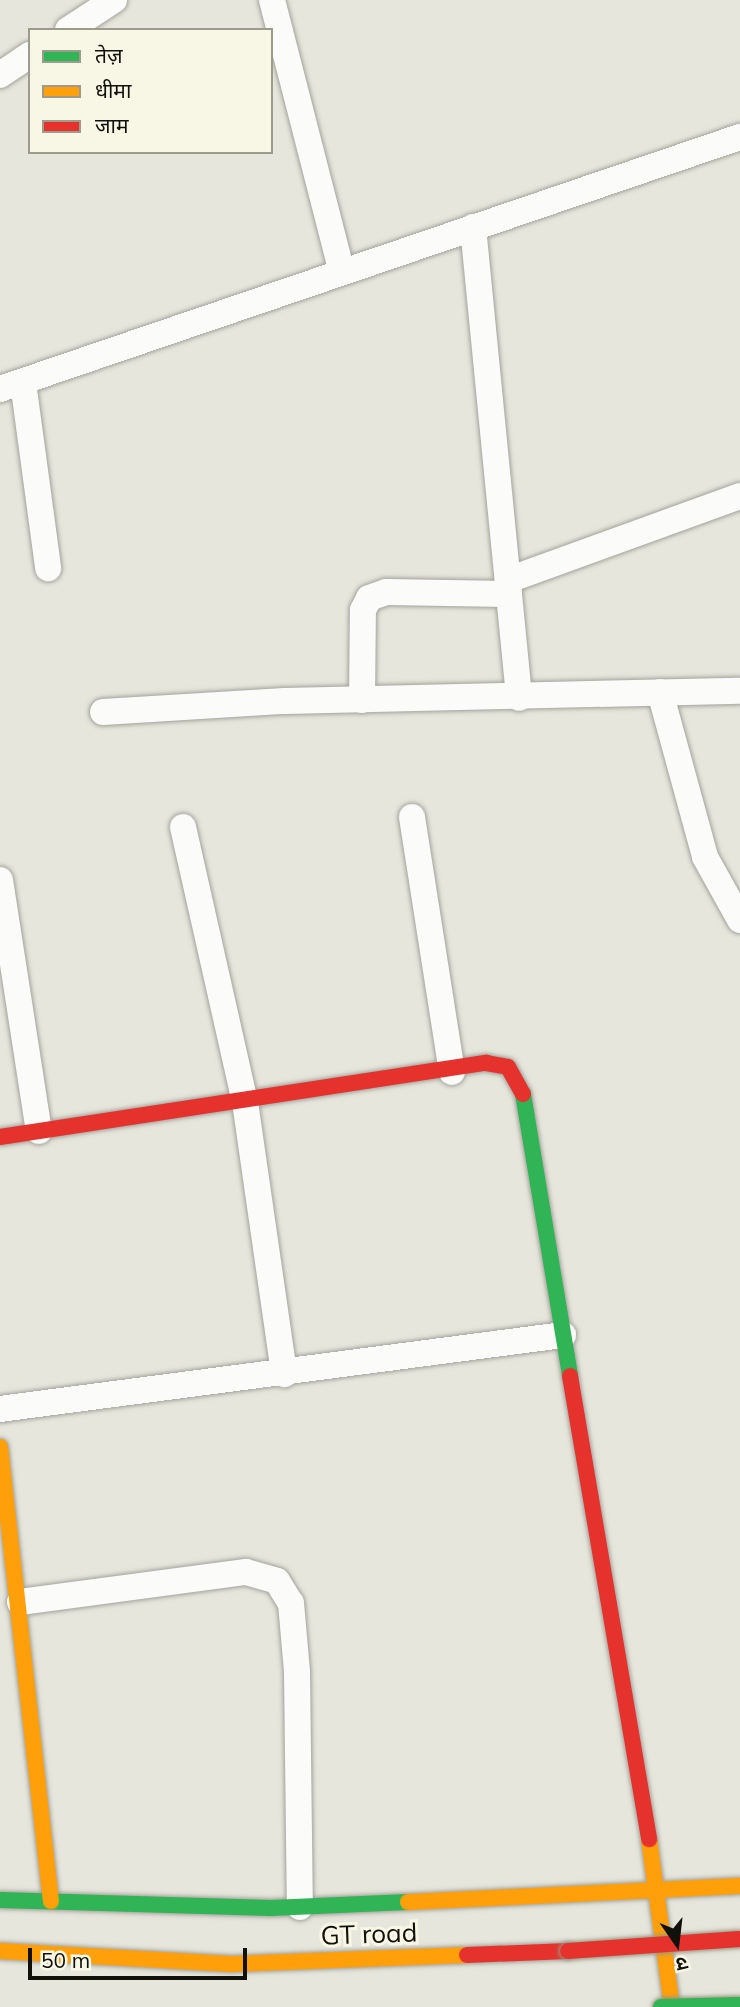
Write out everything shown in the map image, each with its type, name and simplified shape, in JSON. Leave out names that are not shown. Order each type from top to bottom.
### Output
[{"type":"main road","points":[[0,1136],[452,1072],[498,1063],[508,1067],[521,1085],[658,1892],[672,2007]]},
{"type":"main road","points":[[0,1447],[20,1602],[51,1901]]},
{"type":"main road","points":[[0,1900],[300,1907],[740,1886]]},
{"type":"main road","name":"GT road","points":[[0,1951],[232,1964],[568,1951],[740,1939]]},
{"type":"main road","points":[[661,2007],[740,2005]]},
{"type":"street","points":[[71,28],[114,0]]},
{"type":"street","points":[[272,0],[342,272]]},
{"type":"street","points":[[0,75],[28,56]]},
{"type":"street","points":[[48,568],[11,386],[740,136]]},
{"type":"street","points":[[473,227],[519,698]]},
{"type":"street","points":[[362,700],[362,610],[369,598],[386,592],[508,587],[740,496]]},
{"type":"street","points":[[103,712],[362,700],[740,691]]},
{"type":"street","points":[[660,692],[701,845],[722,894],[740,920]]},
{"type":"street","points":[[412,817],[452,1072]]},
{"type":"street","points":[[183,827],[245,1102],[284,1374]]},
{"type":"street","points":[[0,880],[39,1131]]},
{"type":"street","points":[[0,1409],[284,1374],[563,1335]]},
{"type":"street","points":[[20,1602],[246,1572],[277,1581],[291,1603],[298,1672],[300,1907]]},
{"type":"traffic: fast","points":[[523,1094],[570,1376]]},
{"type":"traffic: fast","points":[[0,1900],[271,1908],[408,1902]]},
{"type":"traffic: fast","points":[[661,2007],[740,2005]]},
{"type":"traffic: slow","points":[[0,1447],[51,1901]]},
{"type":"traffic: slow","points":[[649,1839],[672,2007]]},
{"type":"traffic: slow","points":[[408,1902],[740,1886]]},
{"type":"traffic: slow","points":[[0,1951],[232,1964],[467,1955]]},
{"type":"traffic: jam","points":[[0,1137],[486,1063],[508,1067],[523,1094]]},
{"type":"traffic: jam","points":[[570,1376],[649,1839]]},
{"type":"traffic: jam","points":[[568,1951],[740,1939]]},
{"type":"traffic: jam","points":[[467,1955],[568,1951]]}]
